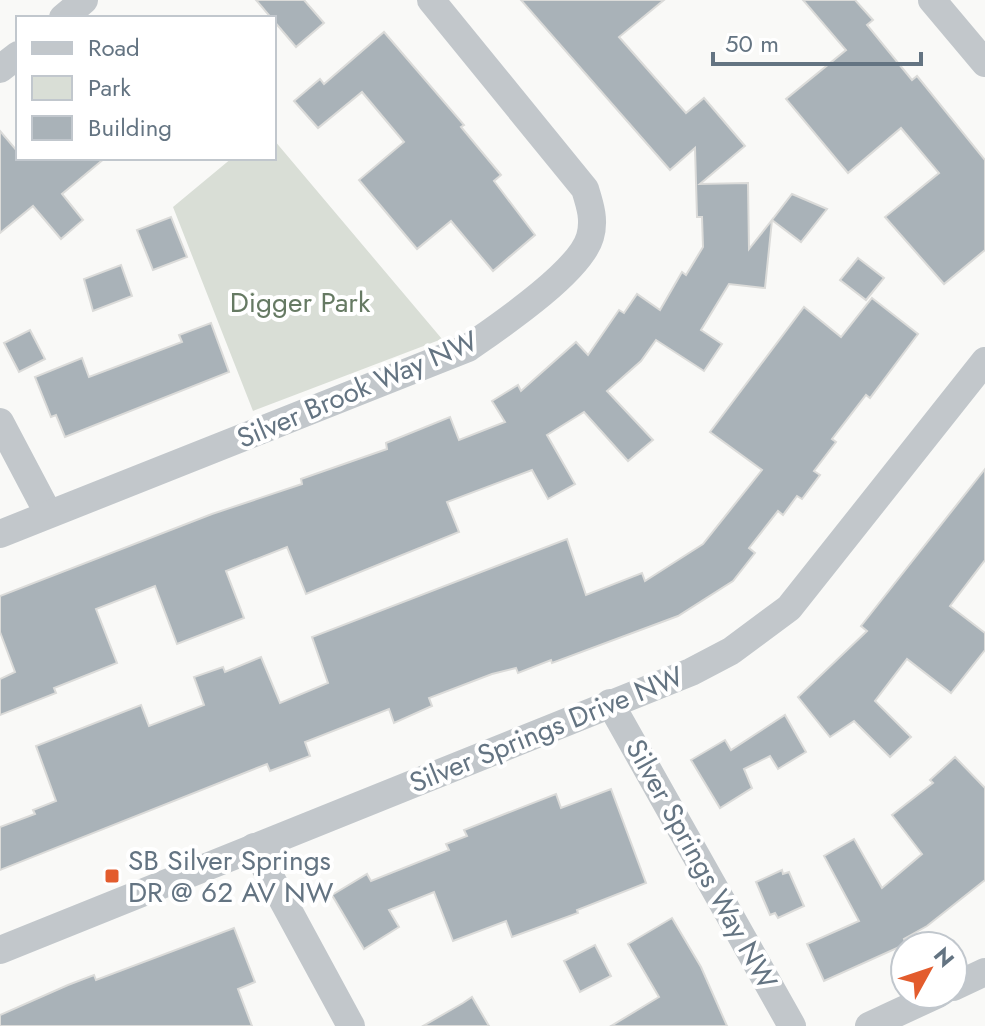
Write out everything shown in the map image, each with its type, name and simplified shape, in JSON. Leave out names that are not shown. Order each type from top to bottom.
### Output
[{"type":"street","points":[[65,16],[84,0]]},
{"type":"street","name":"Silver Brook Way NW","points":[[0,534],[468,348],[550,286],[590,240],[593,214],[585,189],[431,0]]},
{"type":"street","points":[[932,0],[985,63]]},
{"type":"street","points":[[0,69],[16,57]]},
{"type":"street","name":"Silver Springs Drive NW","points":[[0,950],[691,672],[731,651],[789,608],[985,361]]},
{"type":"street","points":[[0,422],[48,513]]},
{"type":"street","name":"Silver Springs Way NW","points":[[610,703],[792,1026]]},
{"type":"street","points":[[254,847],[351,1026]]},
{"type":"street","points":[[869,1026],[904,1010]]},
{"type":"green space","name":"Digger Park","points":[[276,142],[442,339],[253,411],[173,207],[230,160],[276,160]]},
{"type":"building","points":[[256,0],[304,0],[324,23],[296,47],[276,24],[276,16],[270,16]]},
{"type":"building","points":[[521,0],[664,0],[619,37],[686,113],[704,98],[745,146],[700,184],[748,183],[749,249],[772,220],[765,288],[729,284],[701,330],[722,344],[704,371],[656,340],[641,361],[607,391],[653,440],[628,461],[584,412],[547,435],[575,484],[548,499],[532,470],[447,502],[459,532],[306,594],[287,547],[226,571],[244,618],[177,644],[155,586],[96,609],[117,663],[54,688],[56,693],[0,715],[0,679],[15,672],[0,632],[0,596],[212,514],[302,484],[301,479],[387,449],[386,443],[450,417],[459,440],[505,422],[492,401],[518,385],[521,391],[576,342],[588,355],[619,310],[624,313],[637,294],[660,310],[682,272],[686,275],[703,247],[702,217],[697,217],[695,148],[670,170]]},
{"type":"building","points":[[803,0],[855,0],[873,20],[867,25],[912,80],[917,76],[985,160],[985,250],[944,284],[885,217],[939,173],[901,128],[848,173],[786,99],[846,50]]},
{"type":"building","points":[[384,32],[464,125],[461,127],[501,175],[494,181],[535,235],[493,271],[451,221],[417,249],[359,180],[404,142],[362,92],[318,128],[294,101],[320,79],[324,84]]},
{"type":"building","points":[[0,131],[16,150],[16,160],[103,160],[62,194],[83,220],[61,239],[33,206],[0,233]]},
{"type":"building","points":[[792,194],[827,209],[801,242],[772,220]]},
{"type":"building","points":[[171,217],[187,257],[153,270],[137,230]]},
{"type":"building","points":[[858,258],[884,278],[866,300],[840,280]]},
{"type":"building","points":[[121,265],[132,296],[93,311],[84,279]]},
{"type":"building","points":[[872,298],[918,334],[870,398],[866,395],[832,439],[836,442],[814,471],[820,475],[802,499],[797,496],[783,515],[778,511],[749,548],[755,553],[733,581],[678,616],[552,663],[551,660],[518,673],[516,668],[492,674],[429,698],[432,706],[394,723],[389,709],[305,742],[310,756],[270,771],[267,764],[0,870],[0,827],[35,814],[33,810],[56,801],[36,746],[141,705],[149,726],[204,705],[194,677],[223,667],[225,672],[261,657],[280,703],[328,683],[312,637],[567,539],[586,595],[642,573],[645,581],[703,544],[762,470],[710,432],[804,307],[841,337]]},
{"type":"building","points":[[211,323],[229,372],[65,437],[56,415],[51,417],[35,377],[82,358],[89,377],[182,342],[179,335]]},
{"type":"building","points":[[30,330],[45,359],[19,372],[4,343]]},
{"type":"building","points":[[985,469],[985,560],[950,606],[985,633],[985,650],[951,693],[907,659],[875,701],[911,737],[890,757],[854,721],[830,737],[798,697],[867,631],[861,626]]},
{"type":"building","points":[[785,715],[806,752],[778,769],[770,756],[744,769],[752,788],[720,808],[691,760],[725,740],[731,750]]},
{"type":"building","points":[[955,757],[985,788],[985,880],[920,930],[889,930],[889,952],[824,981],[807,944],[859,921],[824,856],[854,839],[882,888],[922,854],[892,815],[933,783],[930,780]]},
{"type":"building","points":[[611,789],[646,883],[577,910],[578,913],[512,937],[506,921],[453,941],[434,892],[389,910],[399,927],[364,949],[332,895],[367,874],[371,881],[449,850],[446,844],[467,836],[464,830],[556,794],[561,808]]},
{"type":"building","points":[[782,870],[783,874],[789,872],[804,906],[778,918],[775,913],[770,915],[756,882]]},
{"type":"building","points":[[672,918],[701,967],[727,1026],[611,1026],[659,997],[628,944]]},
{"type":"building","points":[[234,928],[255,982],[238,989],[252,1026],[0,1026],[0,1015],[68,985],[94,975],[96,980]]},
{"type":"building","points":[[595,945],[611,976],[580,992],[564,961]]},
{"type":"building","points":[[472,997],[489,1026],[423,1026],[463,1003]]},
{"type":"place","name":"SB Silver Springs DR @ 62 AV NW","points":[[112,876]]}]
